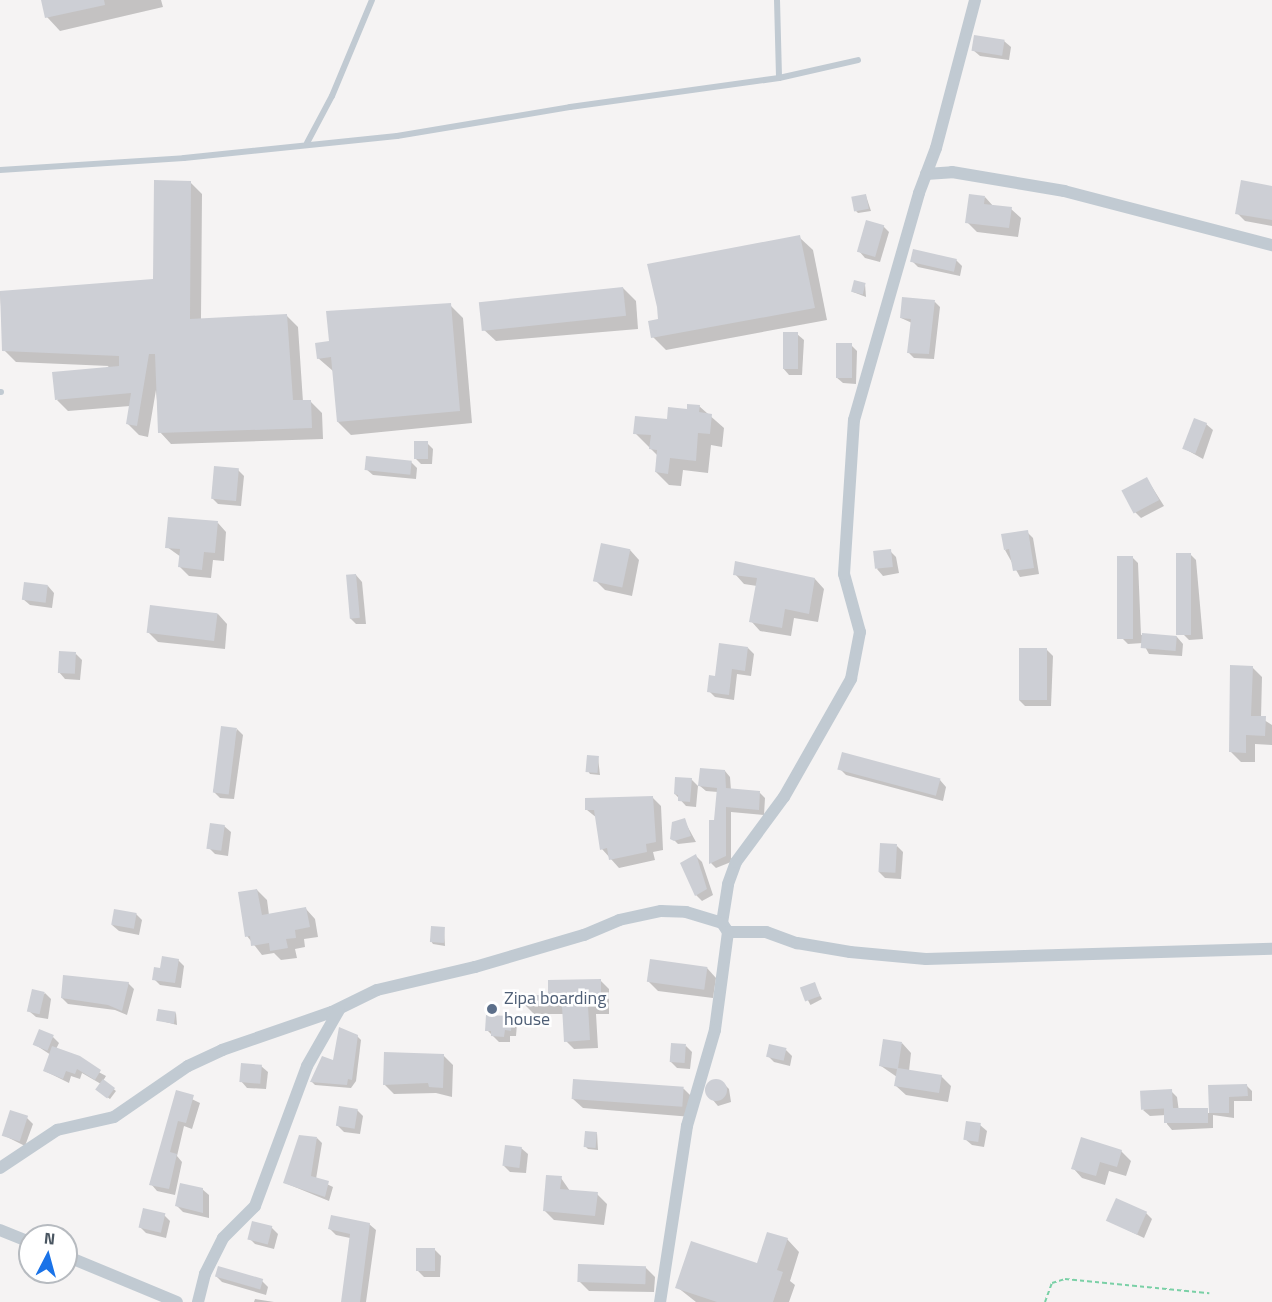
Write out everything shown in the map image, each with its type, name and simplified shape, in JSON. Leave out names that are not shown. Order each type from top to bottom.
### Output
[{"type":"street","points":[[660,1302],[687,1126],[715,1030],[728,884],[736,862],[806,761],[855,668],[860,632],[844,574],[848,470],[854,420],[975,0]]},
{"type":"street","points":[[926,174],[952,172],[1064,191],[1272,245]]},
{"type":"street","points":[[0,1168],[57,1130],[114,1117],[188,1066],[222,1050],[339,1009],[377,990],[476,968],[584,934],[619,920],[661,911],[686,912],[725,928],[766,932],[797,943],[850,952],[926,959],[1272,949]]},
{"type":"street","points":[[198,1302],[206,1274],[223,1238],[255,1206],[307,1066],[339,1009]]},
{"type":"street","points":[[0,1230],[18,1237]]},
{"type":"street","points":[[78,1261],[177,1302]]},
{"type":"lane","points":[[307,143],[332,96],[372,0]]},
{"type":"lane","points":[[777,0],[779,78]]},
{"type":"lane","points":[[0,170],[184,158],[307,143],[398,136],[570,106],[779,78],[858,60]]},
{"type":"path","points":[[1045,1302],[1052,1282],[1065,1279],[1209,1293]]},
{"type":"building","points":[[41,0],[104,0],[105,5],[45,18]]},
{"type":"building","points":[[974,35],[1005,40],[1002,56],[971,51]]},
{"type":"building","points":[[154,180],[191,181],[190,319],[287,314],[293,400],[311,400],[312,428],[158,433],[155,354],[149,354],[137,426],[126,424],[131,393],[55,400],[52,372],[119,366],[119,356],[2,351],[0,291],[153,279]]},
{"type":"building","points":[[1241,180],[1272,186],[1272,220],[1235,214]]},
{"type":"building","points":[[866,194],[869,209],[854,212],[851,197]]},
{"type":"building","points":[[969,194],[985,196],[984,204],[1012,207],[1009,228],[965,223]]},
{"type":"building","points":[[866,220],[884,225],[875,257],[857,252]]},
{"type":"building","points":[[800,235],[815,308],[651,338],[648,321],[658,319],[647,264]]},
{"type":"building","points":[[913,249],[957,259],[954,272],[910,262]]},
{"type":"building","points":[[854,280],[866,283],[863,295],[851,292]]},
{"type":"building","points":[[623,287],[626,316],[482,331],[479,302]]},
{"type":"building","points":[[902,297],[935,300],[929,354],[907,353],[911,319],[900,318]]},
{"type":"building","points":[[451,303],[460,411],[337,422],[331,357],[317,359],[315,343],[329,341],[326,311]]},
{"type":"building","points":[[783,332],[798,332],[798,369],[783,369]]},
{"type":"building","points":[[836,343],[852,343],[852,378],[836,378]]},
{"type":"building","points":[[687,404],[700,405],[699,412],[712,414],[710,434],[698,433],[696,461],[670,458],[668,474],[655,472],[657,450],[649,449],[651,435],[633,434],[635,416],[667,419],[668,407],[687,409]]},
{"type":"building","points":[[1194,418],[1207,423],[1195,454],[1182,449]]},
{"type":"building","points":[[414,441],[428,441],[428,459],[414,459]]},
{"type":"building","points":[[366,456],[412,461],[410,475],[365,470]]},
{"type":"building","points":[[214,466],[239,468],[236,501],[211,499]]},
{"type":"building","points":[[1147,477],[1159,500],[1134,514],[1121,491]]},
{"type":"building","points":[[168,517],[218,521],[215,553],[204,552],[202,570],[178,567],[180,549],[165,548]]},
{"type":"building","points":[[1028,530],[1034,568],[1013,571],[1009,549],[1004,550],[1001,534]]},
{"type":"building","points":[[601,543],[630,549],[622,587],[593,581]]},
{"type":"building","points":[[891,549],[893,567],[875,569],[873,551]]},
{"type":"building","points":[[1176,553],[1191,553],[1191,635],[1176,635]]},
{"type":"building","points":[[1117,556],[1133,556],[1133,639],[1117,639]]},
{"type":"building","points":[[735,561],[815,578],[809,614],[785,609],[782,628],[749,622],[757,578],[733,575]]},
{"type":"building","points":[[356,574],[360,618],[350,619],[346,575]]},
{"type":"building","points":[[24,582],[48,585],[46,603],[22,600]]},
{"type":"building","points":[[150,605],[217,613],[214,641],[147,633]]},
{"type":"building","points":[[1142,633],[1177,636],[1176,651],[1141,648]]},
{"type":"building","points":[[719,643],[748,647],[745,671],[732,669],[729,695],[707,692],[709,675],[715,676]]},
{"type":"building","points":[[1019,648],[1047,648],[1047,700],[1019,700]]},
{"type":"building","points":[[59,651],[76,652],[75,674],[58,673]]},
{"type":"building","points":[[1230,665],[1253,666],[1251,716],[1266,716],[1265,736],[1246,735],[1246,753],[1229,752]]},
{"type":"building","points":[[221,726],[237,728],[229,794],[213,793]]},
{"type":"building","points":[[842,752],[941,778],[936,796],[837,769]]},
{"type":"building","points":[[587,755],[599,756],[597,773],[586,772]]},
{"type":"building","points":[[700,768],[725,770],[726,788],[760,791],[759,810],[726,807],[726,856],[709,864],[709,820],[714,820],[717,788],[698,786]]},
{"type":"building","points":[[675,777],[692,778],[690,802],[678,801],[678,795],[674,794]]},
{"type":"building","points":[[653,796],[656,842],[646,844],[647,852],[609,860],[607,848],[600,850],[594,810],[585,810],[585,798]]},
{"type":"building","points":[[685,818],[691,836],[674,841],[670,839],[672,822]]},
{"type":"building","points":[[210,823],[225,825],[221,851],[206,849]]},
{"type":"building","points":[[880,843],[897,844],[895,873],[878,872]]},
{"type":"building","points":[[696,854],[707,889],[695,896],[680,863]]},
{"type":"building","points":[[257,889],[262,915],[306,907],[310,927],[295,930],[296,938],[286,939],[288,948],[270,951],[269,943],[251,946],[250,936],[245,937],[238,892]]},
{"type":"building","points":[[114,909],[137,913],[134,929],[111,925]]},
{"type":"building","points":[[431,926],[445,927],[444,943],[430,942]]},
{"type":"building","points":[[162,956],[179,959],[175,983],[152,980],[154,967],[160,968]]},
{"type":"building","points":[[650,959],[707,967],[704,990],[647,982]]},
{"type":"building","points":[[63,975],[129,982],[122,1011],[108,1005],[61,998]]},
{"type":"building","points":[[601,979],[601,1006],[588,1006],[590,1040],[564,1042],[562,1006],[524,1006],[524,995],[548,995],[548,980]]},
{"type":"building","points":[[815,982],[820,996],[805,1002],[800,987]]},
{"type":"building","points":[[32,989],[45,992],[39,1014],[27,1011]]},
{"type":"building","points":[[158,1009],[176,1012],[174,1024],[156,1021]]},
{"type":"building","points":[[486,1015],[512,1016],[511,1031],[505,1030],[504,1037],[491,1036],[491,1031],[485,1031]]},
{"type":"building","points":[[339,1027],[358,1035],[352,1080],[348,1079],[347,1085],[310,1082],[322,1056],[333,1060]]},
{"type":"building","points":[[39,1029],[54,1035],[47,1051],[33,1045]]},
{"type":"building","points":[[883,1039],[902,1042],[898,1068],[942,1075],[939,1093],[894,1086],[897,1069],[879,1066]]},
{"type":"building","points":[[671,1043],[686,1044],[685,1063],[670,1062]]},
{"type":"building","points":[[769,1044],[787,1048],[784,1061],[766,1057]]},
{"type":"building","points":[[52,1046],[80,1056],[101,1070],[95,1080],[77,1069],[75,1074],[66,1071],[63,1079],[43,1071]]},
{"type":"building","points":[[384,1052],[444,1054],[443,1088],[429,1087],[428,1083],[383,1085]]},
{"type":"building","points":[[241,1063],[262,1065],[260,1084],[239,1082]]},
{"type":"building","points":[[103,1079],[115,1088],[107,1098],[95,1089]]},
{"type":"building","points":[[573,1079],[684,1087],[682,1107],[572,1099]]},
{"type":"building","points":[[716,1079],[724,1082],[727,1090],[724,1098],[716,1101],[708,1098],[705,1090],[708,1082]]},
{"type":"building","points":[[1247,1084],[1248,1096],[1229,1097],[1229,1113],[1209,1113],[1208,1085]]},
{"type":"building","points":[[1172,1089],[1173,1108],[1141,1110],[1140,1091]]},
{"type":"building","points":[[176,1090],[194,1095],[186,1123],[178,1121],[170,1152],[177,1154],[169,1189],[149,1185]]},
{"type":"building","points":[[339,1106],[358,1109],[355,1129],[336,1126]]},
{"type":"building","points":[[1164,1108],[1208,1108],[1208,1123],[1164,1123]]},
{"type":"building","points":[[10,1110],[28,1116],[20,1142],[2,1136]]},
{"type":"building","points":[[966,1121],[981,1123],[978,1142],[963,1140]]},
{"type":"building","points":[[585,1131],[597,1132],[596,1148],[584,1147]]},
{"type":"building","points":[[299,1135],[317,1137],[311,1176],[329,1181],[325,1197],[283,1183]]},
{"type":"building","points":[[1081,1137],[1122,1150],[1117,1167],[1100,1162],[1096,1176],[1071,1169]]},
{"type":"building","points":[[505,1145],[522,1147],[519,1168],[502,1166]]},
{"type":"building","points":[[546,1175],[562,1176],[560,1189],[598,1192],[595,1216],[543,1211]]},
{"type":"building","points":[[180,1183],[203,1188],[203,1213],[175,1206]]},
{"type":"building","points":[[1116,1198],[1147,1212],[1137,1235],[1106,1221]]},
{"type":"building","points":[[143,1208],[165,1213],[161,1233],[139,1227]]},
{"type":"building","points":[[331,1215],[370,1223],[360,1302],[341,1302],[350,1234],[328,1229]]},
{"type":"building","points":[[252,1221],[272,1226],[268,1245],[247,1239]]},
{"type":"building","points":[[767,1232],[788,1238],[777,1270],[783,1272],[773,1302],[717,1302],[675,1288],[691,1241],[757,1263]]},
{"type":"building","points":[[416,1248],[435,1248],[435,1271],[416,1271]]},
{"type":"building","points":[[578,1264],[646,1266],[645,1284],[577,1282]]},
{"type":"building","points":[[218,1266],[263,1279],[260,1290],[215,1277]]},
{"type":"place","name":"Zipa boarding house","points":[[492,1009]]}]
